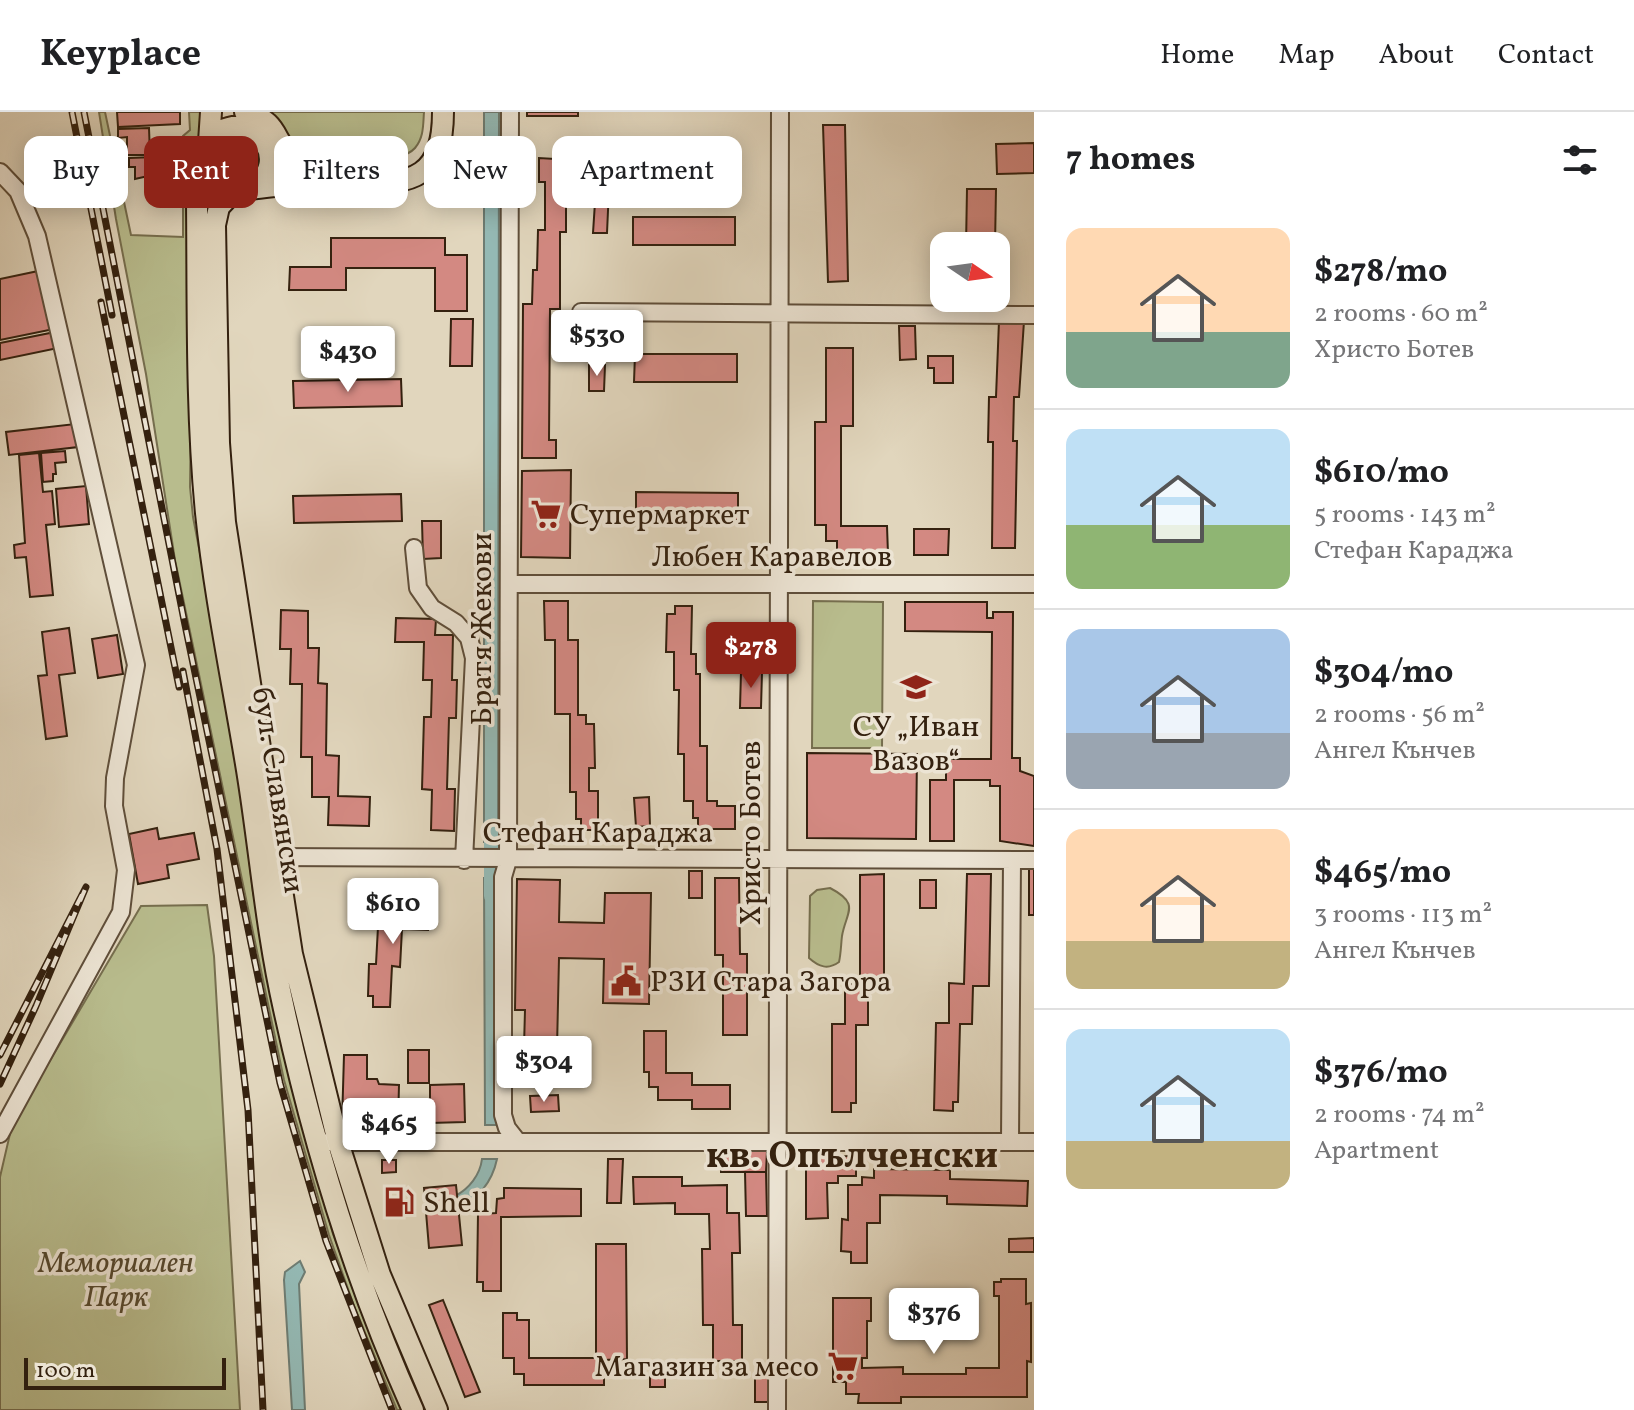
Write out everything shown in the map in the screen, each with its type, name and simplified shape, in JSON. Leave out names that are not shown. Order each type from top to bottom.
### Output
[{"type":"main road","name":"бул. Славянски","points":[[209,136],[211,112]]},
{"type":"main road","points":[[228,112],[246,120],[274,154]]},
{"type":"main road","points":[[408,167],[421,157],[432,140],[435,112]]},
{"type":"main road","points":[[258,187],[404,182],[424,170],[436,156],[442,138],[443,112]]},
{"type":"main road","points":[[220,136],[226,128],[261,117],[277,136]]},
{"type":"main road","points":[[258,181],[268,170],[268,145]]},
{"type":"main road","name":"бул. Славянски","points":[[197,208],[202,464],[210,545],[248,772],[338,1142],[380,1275],[437,1410]]},
{"type":"main road","name":"бул. Славянски","points":[[219,208],[214,231],[219,443],[229,558],[269,792],[268,858],[283,1007],[338,1219],[364,1292],[413,1410]]},
{"type":"street","name":"Братя Жекови","points":[[510,112],[503,1115],[507,1128],[518,1142]]},
{"type":"street","name":"Христо Ботев","points":[[777,1410],[780,112]]},
{"type":"street","points":[[0,172],[18,191],[37,236],[136,665],[115,778],[114,806],[126,870],[121,912],[0,1134]]},
{"type":"street","points":[[581,312],[1034,315]]},
{"type":"street","points":[[414,548],[418,588],[424,599],[456,623],[469,638],[474,658],[464,860]]},
{"type":"street","name":"Любен Каравелов","points":[[509,584],[1034,584]]},
{"type":"street","name":"Стефан Караджа","points":[[268,858],[1034,860]]},
{"type":"street","points":[[1010,1141],[1012,860]]},
{"type":"street","points":[[316,1142],[1034,1142]]},
{"type":"green space","points":[[99,112],[105,112],[110,136],[103,136]]},
{"type":"green space","points":[[189,112],[205,112],[204,136],[183,136],[190,130]]},
{"type":"green space","points":[[266,112],[424,112],[422,135],[415,148],[408,153],[408,136],[283,136]]},
{"type":"green space","points":[[114,208],[125,208],[131,235],[183,237],[183,208],[200,208],[190,487],[233,725],[253,892],[291,1077],[333,1234],[403,1410],[397,1410],[354,1306],[329,1235],[284,1080],[175,560],[146,374]]},
{"type":"green space","points":[[813,601],[883,602],[882,748],[812,748]]},
{"type":"green space","points":[[830,888],[846,899],[849,909],[839,962],[827,967],[809,958],[810,896],[817,890]]},
{"type":"green space","name":"Мемориален Парк","points":[[207,905],[214,956],[240,1410],[0,1410],[0,1177],[12,1125],[141,906]]},
{"type":"water","points":[[484,112],[499,112],[499,136],[484,136]]},
{"type":"water","points":[[484,208],[499,208],[498,842],[484,842]]},
{"type":"water","points":[[484,878],[497,878],[498,1125],[485,1125]]},
{"type":"water","points":[[482,1159],[497,1159],[491,1176],[477,1196],[455,1211],[455,1196],[473,1181]]},
{"type":"water","points":[[300,1261],[305,1272],[299,1284],[305,1410],[292,1410],[284,1280],[285,1272]]},
{"type":"building","points":[[117,112],[180,112],[180,124],[118,127]]},
{"type":"building","points":[[527,112],[578,112],[578,116],[527,116]]},
{"type":"building","points":[[823,125],[845,125],[848,281],[828,282]]},
{"type":"building","points":[[149,128],[149,136],[144,136],[144,155],[128,155],[128,136],[118,136],[118,129]]},
{"type":"building","points":[[1034,143],[1034,173],[997,174],[996,144]]},
{"type":"building","points":[[144,157],[144,177],[135,179],[135,167],[129,167],[129,158]]},
{"type":"building","points":[[539,158],[552,159],[552,208],[566,208],[566,232],[560,232],[560,309],[550,309],[549,440],[556,440],[556,458],[522,458],[523,304],[532,304],[538,230],[545,230],[545,182],[539,182]]},
{"type":"building","points":[[967,189],[996,189],[995,232],[966,232]]},
{"type":"building","points":[[595,208],[608,208],[607,233],[593,233]]},
{"type":"building","points":[[633,217],[735,217],[735,245],[633,245]]},
{"type":"building","points":[[331,238],[445,238],[445,255],[467,255],[467,311],[435,311],[435,268],[346,268],[346,290],[289,290],[290,267],[331,267]]},
{"type":"building","points":[[43,270],[54,329],[0,340],[0,279]]},
{"type":"building","points":[[451,319],[473,319],[472,366],[450,366]]},
{"type":"building","points":[[999,321],[1024,321],[1019,397],[1014,397],[1013,441],[1017,441],[1015,548],[992,548],[993,442],[988,442],[989,397],[996,397]]},
{"type":"building","points":[[588,324],[622,325],[622,345],[588,344]]},
{"type":"building","points":[[899,326],[915,326],[916,359],[900,360]]},
{"type":"building","points":[[55,332],[58,348],[0,360],[0,343]]},
{"type":"building","points":[[826,348],[853,348],[853,426],[841,426],[841,526],[887,526],[888,554],[837,554],[837,541],[826,541],[826,525],[815,525],[815,422],[826,422]]},
{"type":"building","points":[[635,354],[737,354],[737,382],[634,382]]},
{"type":"building","points":[[928,356],[953,356],[953,383],[934,383],[934,368],[928,368]]},
{"type":"building","points":[[589,365],[605,365],[604,391],[589,391]]},
{"type":"building","points":[[401,379],[402,406],[294,408],[293,381]]},
{"type":"building","points":[[75,424],[78,447],[9,455],[6,432]]},
{"type":"building","points":[[65,451],[66,462],[55,463],[53,481],[43,482],[41,453]]},
{"type":"building","points":[[39,453],[43,492],[52,491],[55,524],[46,525],[53,595],[30,597],[26,557],[15,558],[14,545],[25,543],[19,455]]},
{"type":"building","name":"Супермаркет","points":[[571,470],[570,558],[521,557],[522,471]]},
{"type":"building","points":[[86,486],[89,524],[59,527],[56,489]]},
{"type":"building","points":[[636,492],[738,493],[738,520],[636,520]]},
{"type":"building","points":[[401,494],[402,521],[294,523],[293,496]]},
{"type":"building","points":[[422,521],[441,521],[441,558],[423,559]]},
{"type":"building","points":[[914,529],[949,529],[948,555],[914,555]]},
{"type":"building","points":[[544,601],[568,601],[568,640],[578,640],[578,715],[586,715],[586,724],[594,724],[595,768],[589,768],[589,791],[598,791],[598,830],[581,830],[581,819],[576,819],[576,792],[570,792],[570,714],[555,714],[555,640],[545,640]]},
{"type":"building","points":[[905,602],[987,602],[987,618],[993,618],[993,612],[1013,612],[1012,758],[1020,758],[1020,771],[1034,776],[1034,846],[1000,841],[1000,786],[990,786],[990,780],[954,780],[954,841],[930,841],[930,780],[946,780],[946,759],[991,759],[992,632],[905,631]]},
{"type":"building","points":[[675,606],[692,606],[691,654],[696,654],[696,674],[700,674],[700,746],[707,746],[707,801],[717,801],[717,806],[735,806],[735,829],[698,829],[698,818],[693,818],[693,801],[684,801],[684,754],[678,754],[679,690],[674,690],[674,652],[666,652],[667,614],[675,614]]},
{"type":"building","points":[[281,610],[308,611],[308,648],[319,648],[318,683],[327,684],[326,755],[339,756],[338,796],[370,797],[369,826],[328,825],[329,797],[312,797],[312,757],[301,757],[302,684],[290,684],[291,649],[280,649]]},
{"type":"building","points":[[396,618],[436,619],[435,635],[453,635],[452,680],[457,680],[456,718],[449,718],[447,789],[455,789],[454,831],[431,830],[432,790],[422,789],[424,717],[431,717],[432,680],[423,680],[424,642],[395,642]]},
{"type":"building","points":[[69,628],[75,673],[59,675],[67,736],[46,739],[38,676],[47,675],[42,632]]},
{"type":"building","points":[[117,635],[123,674],[98,678],[92,639]]},
{"type":"building","points":[[741,672],[762,672],[761,708],[740,708]]},
{"type":"building","points":[[807,753],[917,754],[916,839],[807,838]]},
{"type":"building","points":[[649,797],[650,826],[636,827],[634,798]]},
{"type":"building","points":[[157,828],[159,839],[194,833],[199,859],[167,865],[169,878],[138,884],[129,834]]},
{"type":"building","points":[[1029,869],[1034,869],[1034,915],[1029,915]]},
{"type":"building","points":[[689,871],[702,871],[702,898],[689,898]]},
{"type":"building","points":[[884,874],[884,986],[868,986],[868,1025],[856,1025],[856,1103],[851,1103],[851,1112],[832,1112],[832,1024],[845,1024],[845,984],[860,984],[860,875]]},
{"type":"building","points":[[967,874],[991,874],[989,986],[973,986],[972,1024],[960,1024],[958,1102],[953,1102],[953,1111],[934,1110],[936,1023],[949,1023],[949,983],[964,984]]},
{"type":"building","points":[[715,878],[739,878],[740,954],[747,954],[747,1035],[723,1035],[723,955],[715,955]]},
{"type":"building","name":"РЗИ Стара Загора","points":[[517,879],[560,880],[559,922],[604,923],[605,893],[651,893],[649,1004],[603,1003],[604,959],[559,958],[557,1048],[546,1048],[546,1063],[535,1063],[535,1047],[524,1047],[525,1010],[515,1010]]},
{"type":"building","points":[[920,880],[936,880],[936,908],[920,908]]},
{"type":"building","points":[[385,902],[429,904],[428,930],[402,929],[400,967],[392,966],[390,1007],[373,1007],[373,996],[368,996],[369,964],[376,964],[378,927],[384,927]]},
{"type":"building","points":[[644,1031],[666,1031],[666,1073],[692,1073],[692,1085],[730,1085],[730,1109],[692,1109],[692,1100],[658,1100],[658,1087],[649,1087],[649,1072],[644,1072]]},
{"type":"building","points":[[408,1050],[429,1050],[429,1083],[408,1083]]},
{"type":"building","points":[[344,1055],[367,1055],[367,1079],[377,1079],[379,1084],[399,1085],[398,1124],[342,1123]]},
{"type":"building","points":[[464,1084],[465,1122],[430,1123],[430,1085]]},
{"type":"building","points":[[558,1095],[559,1111],[531,1112],[530,1096]]},
{"type":"building","points":[[721,1151],[767,1151],[766,1172],[721,1172]]},
{"type":"building","points":[[856,1156],[856,1176],[838,1176],[838,1183],[827,1183],[828,1218],[806,1219],[806,1157]]},
{"type":"building","points":[[608,1159],[623,1159],[621,1203],[607,1203]]},
{"type":"building","points":[[382,1160],[396,1160],[396,1172],[382,1173]]},
{"type":"building","points":[[874,1169],[950,1170],[950,1179],[1028,1181],[1027,1206],[947,1204],[947,1196],[880,1195],[880,1223],[867,1223],[867,1263],[851,1263],[851,1252],[841,1251],[842,1219],[848,1220],[848,1185],[862,1185],[862,1177],[874,1178]]},
{"type":"building","points":[[745,1172],[766,1172],[767,1216],[746,1216]]},
{"type":"building","points":[[633,1177],[682,1177],[682,1186],[727,1185],[727,1213],[739,1213],[740,1253],[732,1253],[733,1325],[742,1325],[742,1361],[713,1361],[713,1325],[703,1325],[702,1249],[710,1249],[709,1214],[675,1214],[675,1203],[634,1204]]},
{"type":"building","points":[[456,1185],[462,1245],[429,1248],[424,1188]]},
{"type":"building","points":[[504,1188],[581,1189],[581,1216],[501,1217],[501,1291],[483,1291],[483,1282],[477,1282],[478,1214],[496,1213],[497,1199],[504,1198]]},
{"type":"building","points":[[1034,1238],[1034,1252],[1009,1252],[1009,1239]]},
{"type":"building","points":[[596,1244],[626,1244],[627,1359],[604,1360],[604,1385],[524,1385],[524,1374],[514,1374],[514,1358],[503,1358],[503,1313],[517,1313],[517,1320],[529,1320],[529,1358],[596,1358]]},
{"type":"building","points":[[1001,1279],[1026,1279],[1026,1304],[1031,1303],[1031,1362],[1027,1361],[1027,1397],[901,1397],[901,1403],[858,1403],[859,1394],[846,1394],[846,1382],[833,1382],[833,1298],[871,1298],[871,1321],[867,1321],[867,1358],[862,1358],[862,1368],[903,1367],[903,1374],[966,1374],[966,1368],[999,1368],[999,1296],[994,1296],[994,1282],[1001,1282]]},
{"type":"building","points":[[443,1300],[480,1392],[465,1397],[429,1305]]},
{"type":"building","points":[[650,1362],[665,1362],[665,1387],[650,1387]]},
{"type":"building","points":[[755,1373],[774,1373],[774,1402],[755,1402]]},
{"type":"waterway","points":[[491,824],[491,896]]},
{"type":"railway","points":[[72,112],[112,315]]},
{"type":"railway","points":[[84,112],[184,620],[280,1083],[326,1241],[392,1410]]},
{"type":"railway","points":[[101,302],[179,687]]},
{"type":"railway","points":[[183,671],[217,849],[248,1110],[263,1410]]},
{"type":"railway","points":[[0,1055],[86,887],[0,1084]]},
{"type":"place","name":"Супермаркет","points":[[546,514]]},
{"type":"place","name":"СУ „Иван Вазов“","points":[[916,687]]},
{"type":"place","name":"РЗИ Стара Загора","points":[[626,981]]},
{"type":"place","name":"Shell","points":[[399,1202]]},
{"type":"place","name":"Магазин за месо","points":[[843,1366]]},
{"type":"district","name":"кв. Опълченски","points":[[852,1154]]}]
